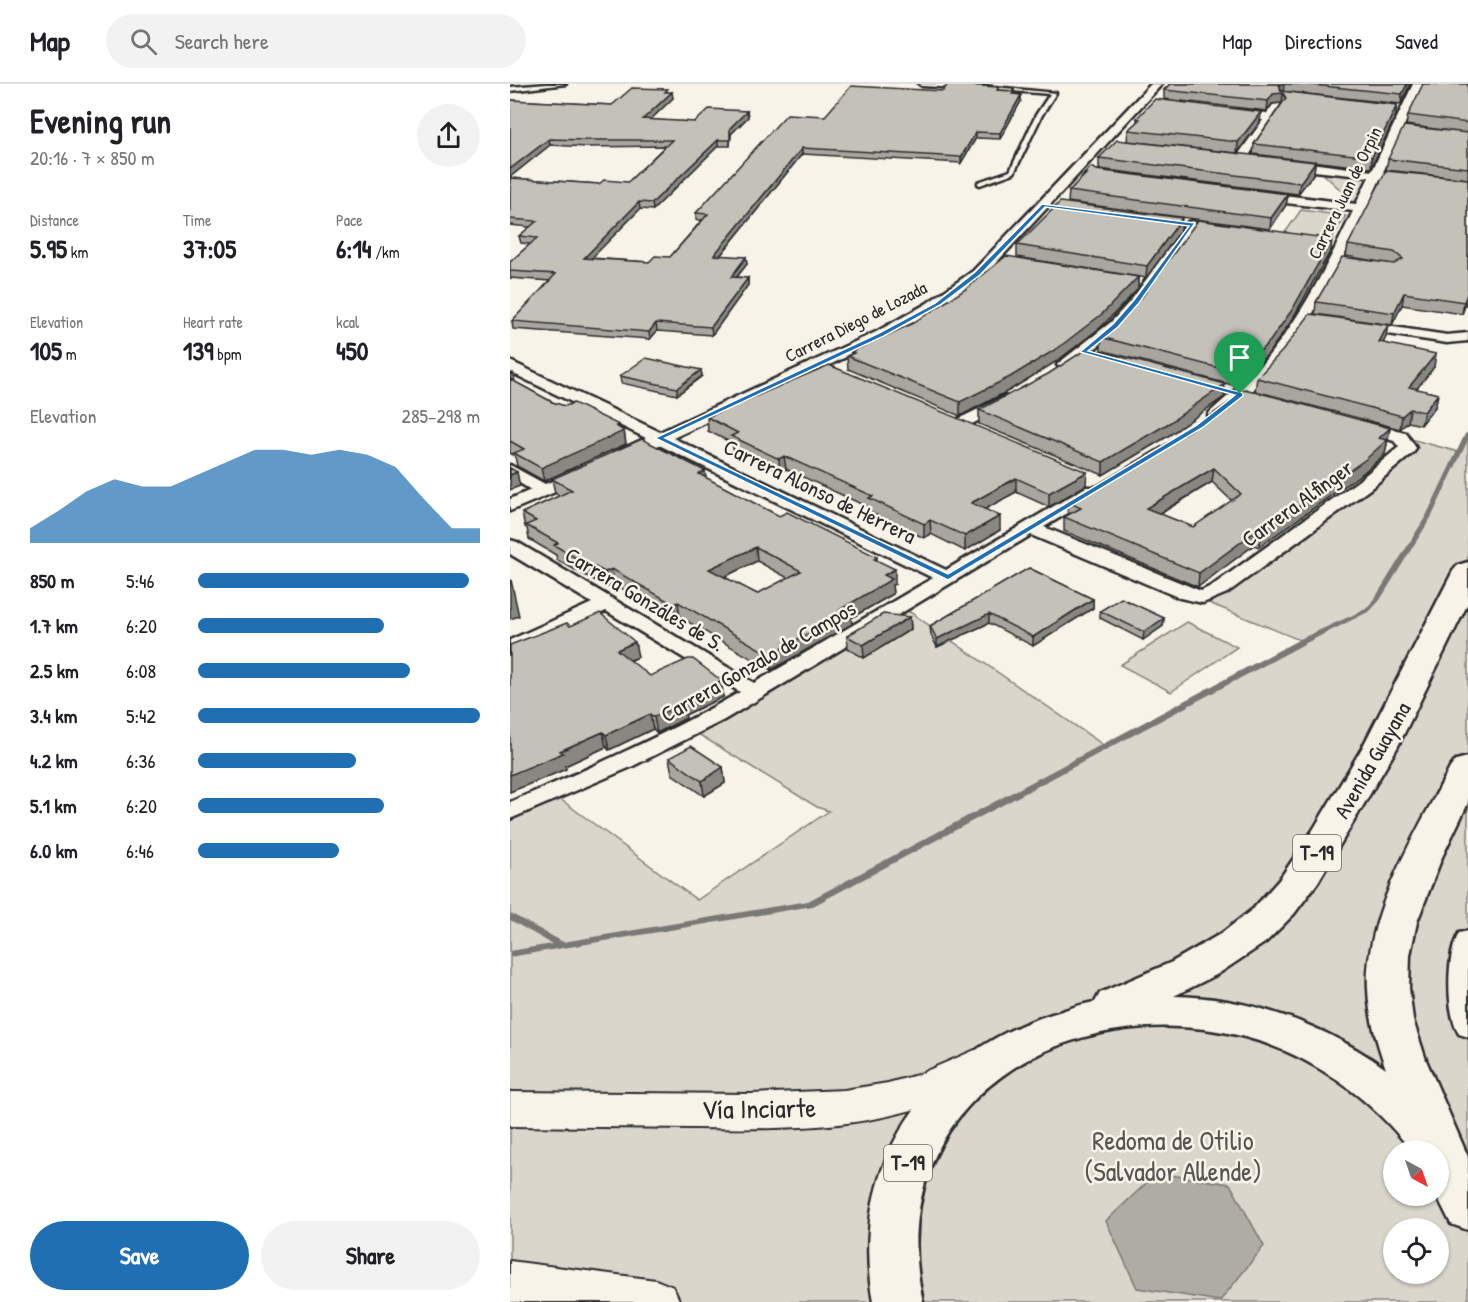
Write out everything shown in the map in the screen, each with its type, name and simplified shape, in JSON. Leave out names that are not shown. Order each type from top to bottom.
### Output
[{"type":"highway","name":"Avenida Guayana","points":[[1058,1027],[1154,988],[1209,960],[1251,933],[1282,903],[1327,839],[1384,742],[1418,677],[1468,571]]},
{"type":"highway","name":"T-19","points":[[1450,1173],[1404,1056],[1392,1019],[1388,991],[1394,930],[1405,898],[1468,768]]},
{"type":"highway","name":"T-19","points":[[898,1302],[891,1252],[893,1217],[899,1184],[912,1152],[928,1123],[971,1075],[998,1056],[1027,1039],[1090,1017],[1159,1010],[1216,1015],[1262,1026],[1297,1038],[1359,1073],[1388,1095],[1413,1121],[1450,1173]]},
{"type":"street","name":"Carrera Diego de Lozada","points":[[614,460],[881,334],[937,304],[978,274],[991,259],[1049,206],[1146,103],[1157,84]]},
{"type":"street","points":[[1241,159],[1270,117],[1290,98],[1293,84]]},
{"type":"street","name":"Carrera Juan de Orpin","points":[[1240,394],[1308,319],[1339,262],[1375,175],[1401,131],[1400,110],[1418,84]]},
{"type":"street","points":[[1223,112],[1270,117]]},
{"type":"street","points":[[1274,163],[1398,177]]},
{"type":"street","points":[[1246,194],[1360,208]]},
{"type":"street","points":[[1055,371],[1116,325],[1144,283],[1193,225]]},
{"type":"street","points":[[991,259],[1014,263]]},
{"type":"street","points":[[1347,325],[1447,339],[1466,338]]},
{"type":"street","points":[[1083,352],[1106,358]]},
{"type":"street","points":[[816,364],[838,374]]},
{"type":"street","name":"Carrera Alonso de Herrera","points":[[510,366],[948,578]]},
{"type":"street","points":[[1218,388],[1262,400]]},
{"type":"street","points":[[981,433],[954,422],[1022,392]]},
{"type":"street","points":[[1200,427],[1240,394]]},
{"type":"street","name":"Carrera Alfinger","points":[[1031,528],[1186,594],[1203,597],[1220,588],[1379,473],[1408,448],[1405,441],[1392,434],[1349,423]]},
{"type":"street","points":[[510,506],[593,469]]},
{"type":"street","points":[[510,470],[544,490]]},
{"type":"street","name":"Carrera Gonzalo de Campos","points":[[510,811],[668,741],[756,693],[1104,484],[1084,476]]},
{"type":"street","name":"Carrera Gonzáles de S.","points":[[510,546],[756,693]]},
{"type":"street","points":[[510,648],[606,604]]},
{"type":"street","points":[[1468,940],[1465,1011],[1468,1027]]},
{"type":"street","name":"Vía Inciarte","points":[[510,1109],[751,1111],[844,1107],[888,1100],[928,1088],[998,1056]]},
{"type":"street","points":[[510,1282],[656,1302]]},
{"type":"lane","points":[[510,89],[563,84]]},
{"type":"lane","points":[[922,84],[969,86]]},
{"type":"lane","points":[[980,183],[1012,172],[1039,115],[1053,93],[981,87]]},
{"type":"green space","points":[[1317,168],[1375,175],[1360,208]]},
{"type":"green space","points":[[1301,210],[1346,216],[1329,243],[1282,237]]},
{"type":"green space","name":"Redoma de Otilio (Salvador Allende)","points":[[1392,434],[1459,452],[1468,434],[1468,1302],[656,1302],[510,1282],[510,811],[552,793],[697,900],[829,811],[817,807],[690,729],[901,606],[1105,746],[1302,641],[1187,594],[1203,597],[1405,451]]},
{"type":"green space","points":[[1187,622],[1237,647],[1171,692],[1120,665]]},
{"type":"shaded area","points":[[1157,1173],[1230,1184],[1264,1246],[1220,1301],[1137,1288],[1106,1221]]},
{"type":"building","points":[[948,84],[999,87],[997,90],[1014,91],[1012,94],[1021,95],[1000,133],[976,132],[961,157],[802,148],[714,255],[746,257],[731,277],[748,278],[711,327],[656,323],[649,332],[512,321],[556,274],[510,271],[510,262],[537,238],[519,236],[537,221],[510,219],[510,178],[599,184],[604,180],[628,182],[672,140],[549,139],[510,169],[510,100],[612,105],[632,88],[668,89],[665,92],[672,92],[643,119],[695,122],[709,109],[747,111],[730,128],[730,140],[718,140],[652,203],[639,202],[584,258],[649,262],[655,256],[670,257],[708,214],[696,213],[787,114],[825,116],[851,86],[943,91]]},
{"type":"building","points":[[1170,84],[1279,84],[1281,91],[1397,105],[1372,157],[1254,144],[1286,98],[1283,93],[1273,94],[1268,101],[1164,90]]},
{"type":"building","points":[[1303,84],[1407,84],[1402,94]]},
{"type":"building","points":[[1423,84],[1468,84],[1468,123],[1408,115]]},
{"type":"building","points":[[1155,99],[1261,112],[1238,142],[1128,130],[1140,119],[1137,118]]},
{"type":"building","points":[[1404,126],[1468,133],[1468,168],[1388,159]]},
{"type":"building","points":[[1117,140],[1315,162],[1300,183],[1099,158]]},
{"type":"building","points":[[1091,167],[1096,170],[1288,194],[1271,218],[1069,191]]},
{"type":"building","points":[[1386,171],[1468,179],[1468,291],[1464,302],[1404,293],[1394,313],[1316,302],[1342,257],[1394,264],[1403,259],[1394,252],[1348,245]]},
{"type":"building","points":[[1060,202],[1182,218],[1147,266],[1017,245]]},
{"type":"building","points":[[1198,220],[1332,239],[1292,310],[1270,341],[1238,373],[1101,337],[1141,298]]},
{"type":"building","points":[[1006,256],[1138,277],[1102,314],[1058,348],[1010,377],[960,402],[847,356],[913,323],[966,289]]},
{"type":"building","points":[[1310,314],[1388,325],[1379,342],[1436,354],[1409,387],[1438,394],[1424,412],[1410,409],[1402,416],[1257,378],[1283,350]]},
{"type":"building","points":[[1088,348],[1225,384],[1169,423],[1103,462],[979,410],[1048,374]]},
{"type":"building","points":[[646,358],[701,370],[677,388],[620,376]]},
{"type":"building","points":[[829,365],[1087,472],[1049,493],[1016,478],[971,503],[1000,516],[965,536],[930,520],[924,524],[869,498],[873,496],[784,456],[779,459],[731,436],[738,433],[707,417]]},
{"type":"building","points":[[510,379],[552,402],[565,406],[574,403],[619,425],[616,426],[624,431],[541,468],[514,453],[524,449],[510,441]]},
{"type":"building","points":[[1245,389],[1390,428],[1379,438],[1387,440],[1366,459],[1261,533],[1256,531],[1199,573],[1064,517],[1081,508],[1068,502],[1183,434],[1239,396]],"holes":[[[1214,468],[1241,494],[1193,527],[1146,508]]]},
{"type":"building","points":[[642,439],[705,471],[699,474],[779,516],[787,512],[877,557],[874,559],[895,569],[884,575],[892,579],[841,609],[851,609],[770,655],[678,602],[673,604],[612,569],[605,572],[576,558],[554,545],[558,543],[526,525],[536,521],[522,513],[572,490],[552,479]],"holes":[[[756,547],[801,571],[757,594],[709,569]]]},
{"type":"building","points":[[510,468],[517,472],[510,475]]},
{"type":"building","points":[[1029,568],[1093,599],[1033,637],[989,614],[937,639],[930,626]]},
{"type":"building","points":[[1121,598],[1164,618],[1144,632],[1100,611]]},
{"type":"building","points":[[600,613],[635,642],[617,650],[650,676],[688,659],[693,659],[722,681],[654,717],[650,714],[606,735],[603,732],[560,751],[563,753],[510,775],[510,645],[567,623],[570,626]]},
{"type":"building","points":[[883,614],[910,617],[863,645],[847,636]]},
{"type":"building","points":[[691,746],[723,767],[702,781],[669,758]]},
{"type":"waterway","points":[[510,954],[810,904],[1303,641],[1368,610],[1378,599],[1429,516],[1468,434]]},
{"type":"waterway","points":[[510,916],[561,945]]},
{"type":"route","points":[[1044,205],[1193,225],[1137,302],[1116,325],[1083,352],[1240,394],[1200,427],[948,578],[659,438],[913,319],[978,274],[1044,205]]}]
